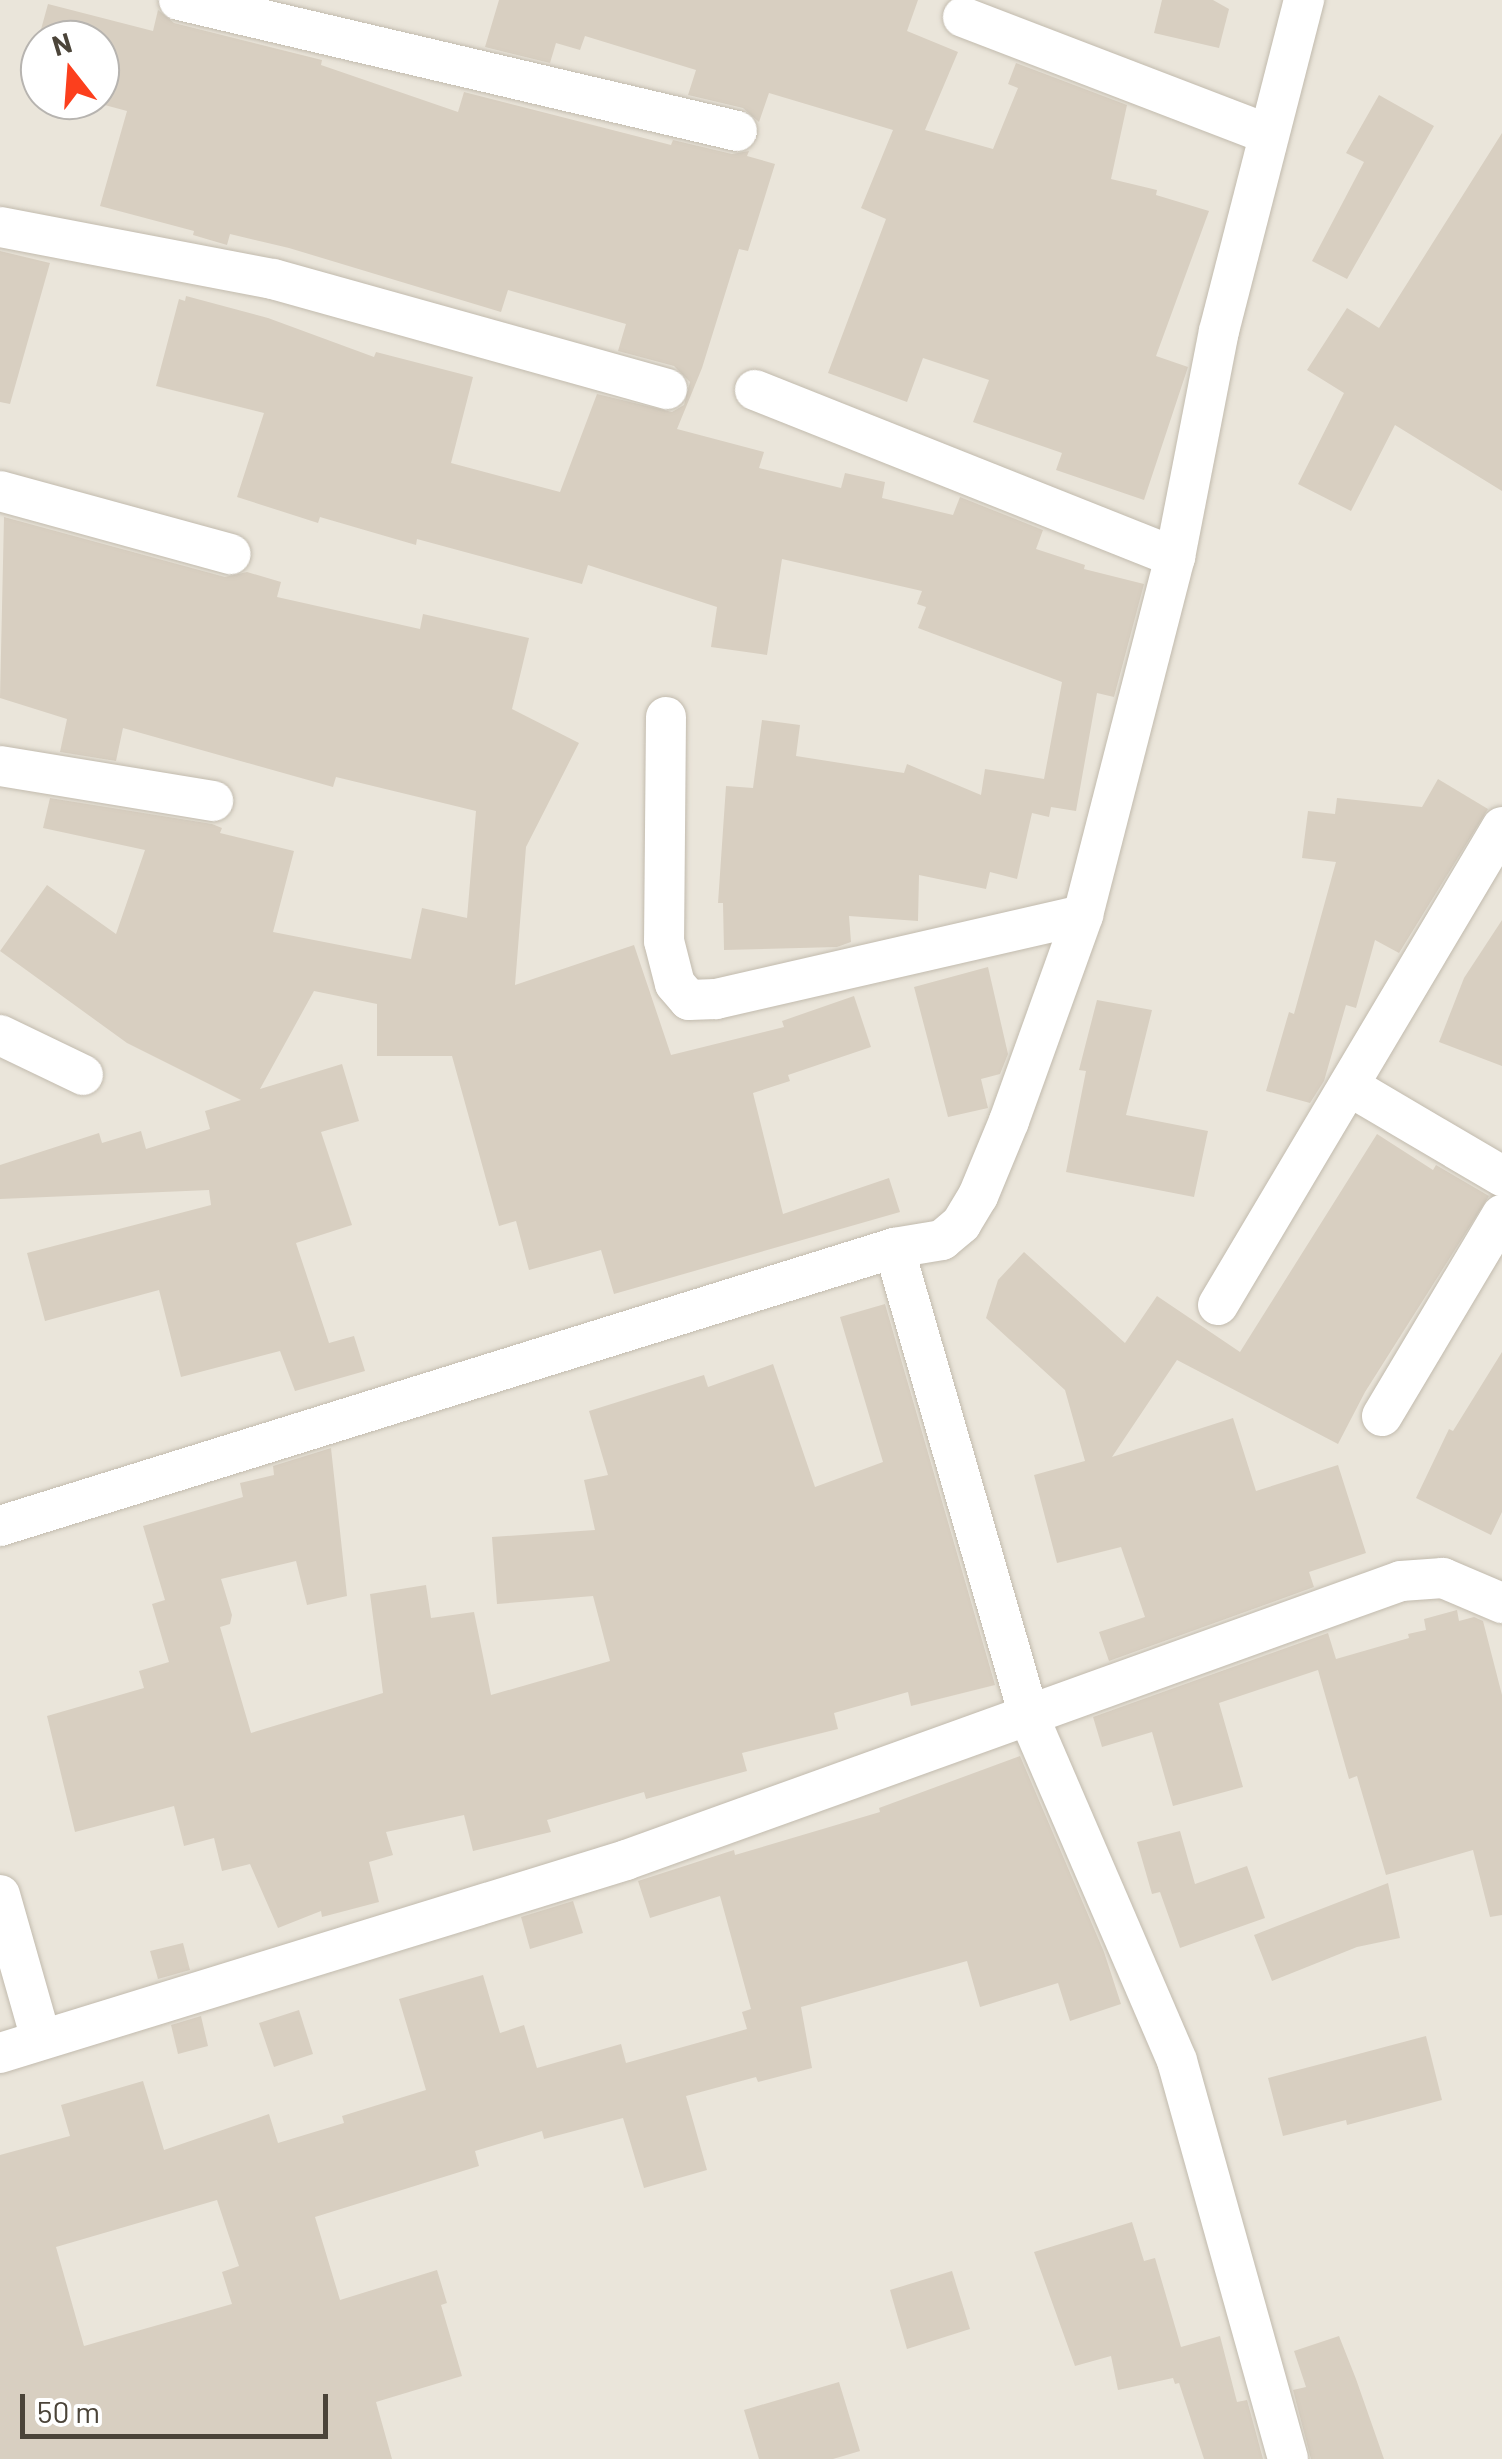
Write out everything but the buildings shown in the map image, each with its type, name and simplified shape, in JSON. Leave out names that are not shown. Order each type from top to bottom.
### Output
[{"type":"street","points":[[179,0],[736,131]]},
{"type":"street","points":[[0,1526],[894,1248],[942,1240],[961,1224],[978,1196],[1083,915],[1175,557],[1220,331],[1304,0]]},
{"type":"street","points":[[963,18],[1268,134]]},
{"type":"street","points":[[0,227],[273,279],[666,389]]},
{"type":"street","points":[[755,390],[1175,557]]},
{"type":"street","points":[[0,491],[231,554]]},
{"type":"street","points":[[666,717],[664,941],[675,984],[690,1000],[716,999],[1083,915]]},
{"type":"street","points":[[2,772],[213,801]]},
{"type":"street","points":[[1218,1305],[1502,827]]},
{"type":"street","points":[[0,1035],[83,1075]]},
{"type":"street","points":[[1349,1086],[1502,1176]]},
{"type":"street","points":[[1382,1416],[1502,1215]]},
{"type":"street","points":[[894,1248],[1028,1717],[1177,2061],[1288,2459]]},
{"type":"street","points":[[0,2053],[626,1860],[1401,1582],[1443,1578],[1502,1603]]},
{"type":"street","points":[[0,1895],[41,2039]]},
{"type":"shaded area","points":[[0,0],[1502,0],[1502,2459],[0,2459]]}]
